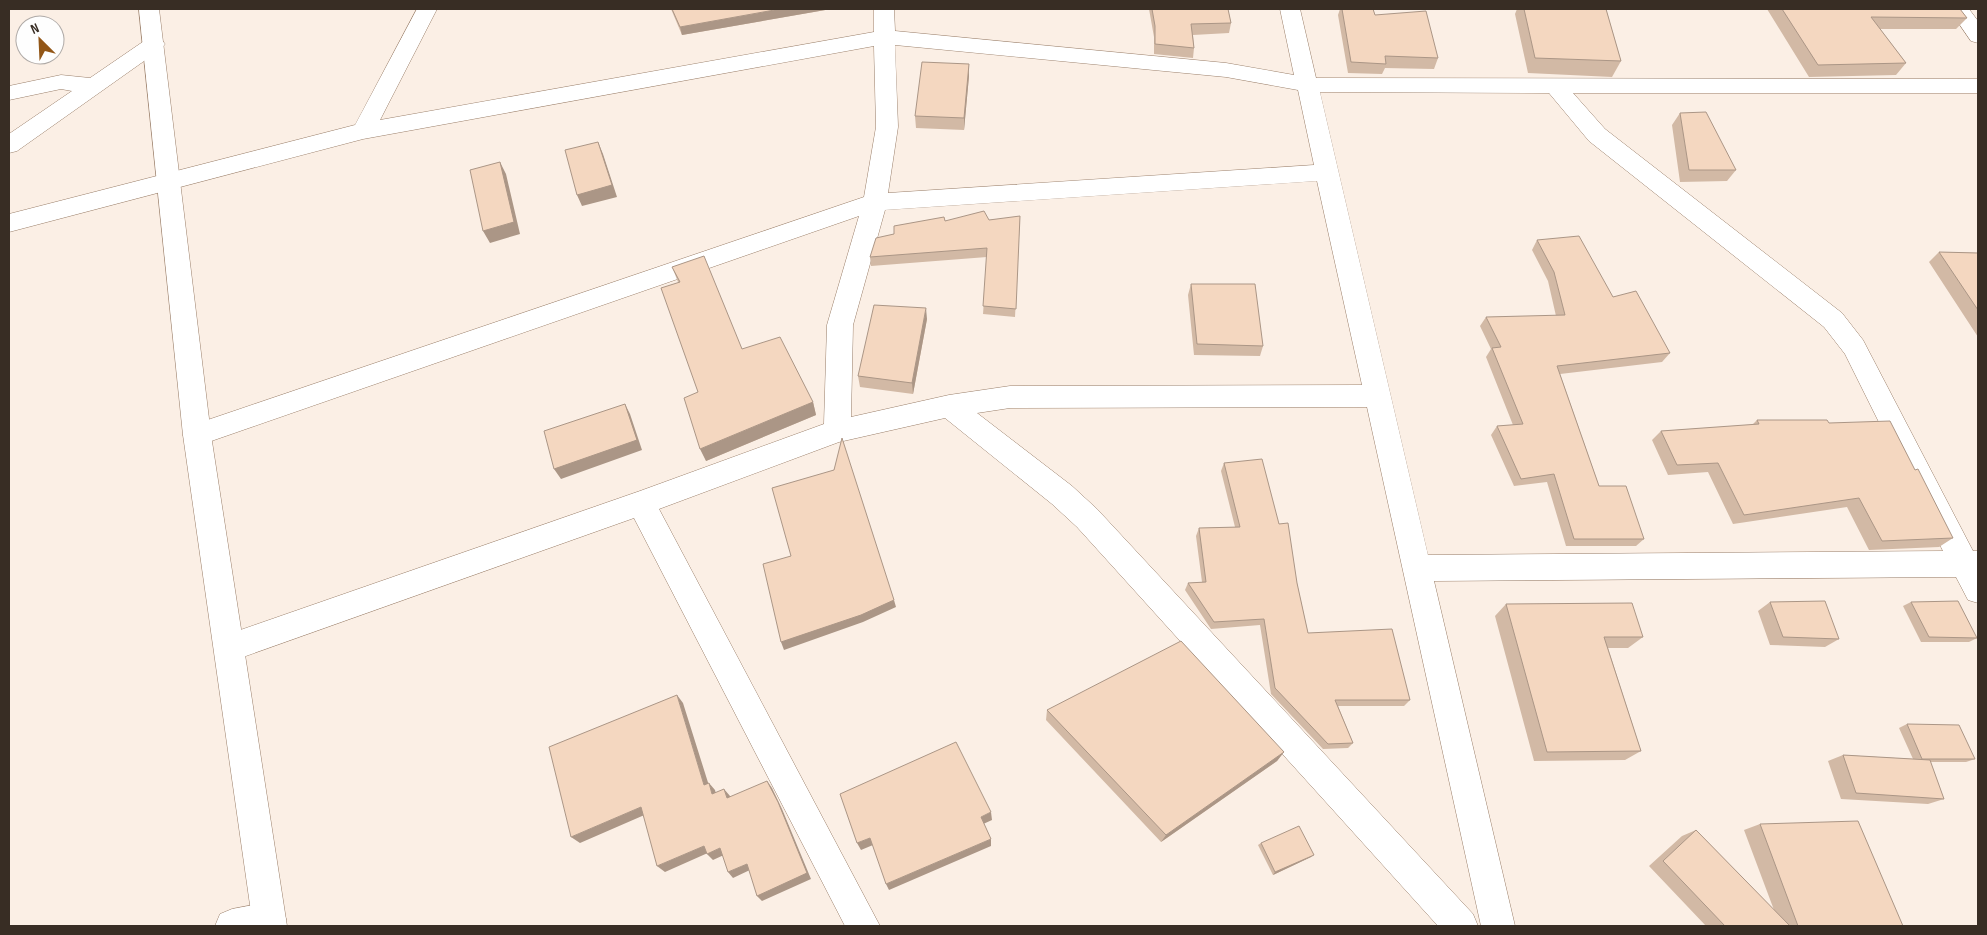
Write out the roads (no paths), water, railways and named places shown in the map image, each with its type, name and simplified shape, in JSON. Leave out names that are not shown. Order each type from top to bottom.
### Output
[{"type":"street","points":[[149,9],[197,435],[270,923],[232,926]]},
{"type":"street","points":[[363,131],[427,9]]},
{"type":"street","points":[[837,431],[840,326],[875,202],[888,128],[884,9]]},
{"type":"street","points":[[1290,9],[1498,926]]},
{"type":"street","points":[[1959,9],[1978,36]]},
{"type":"street","points":[[9,223],[363,131],[884,37],[1226,70],[1308,85],[1978,86]]},
{"type":"street","points":[[9,145],[154,44]]},
{"type":"street","points":[[9,93],[61,82],[94,86]]},
{"type":"street","points":[[1555,86],[1597,135],[1833,320],[1854,347],[1971,564],[1978,590]]},
{"type":"street","points":[[197,435],[875,202],[1327,172]]},
{"type":"street","points":[[229,648],[641,504],[837,431],[949,406],[1010,398],[1379,396]]},
{"type":"street","points":[[949,406],[1062,495],[1087,518],[1461,926]]},
{"type":"street","points":[[641,504],[863,926]]},
{"type":"street","points":[[1418,568],[1971,564]]}]
